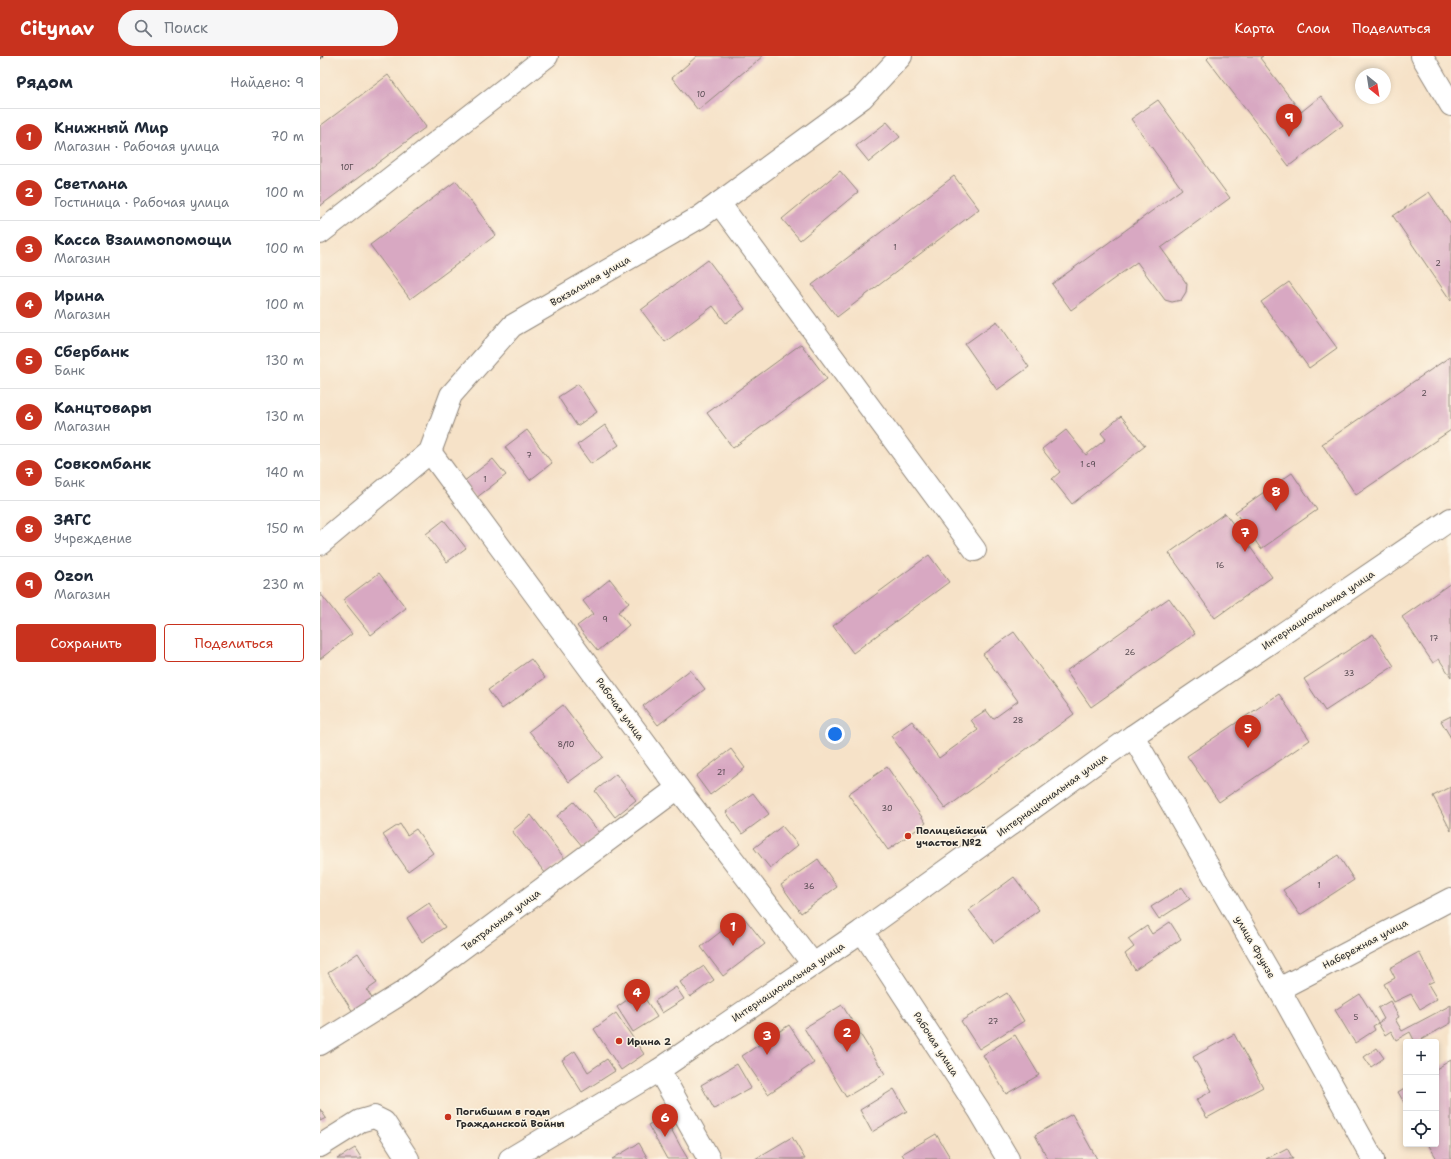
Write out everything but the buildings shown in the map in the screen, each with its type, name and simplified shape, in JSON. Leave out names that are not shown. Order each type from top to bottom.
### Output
[{"type":"street","points":[[320,233],[547,56]]},
{"type":"street","name":"Вокзальная улица","points":[[320,544],[430,452],[451,395],[512,326],[700,217],[862,98],[901,56]]},
{"type":"street","points":[[1422,56],[1451,105]]},
{"type":"street","points":[[719,203],[975,550]]},
{"type":"street","name":"Рабочая улица","points":[[430,452],[678,788],[813,964]]},
{"type":"street","name":"Интернациональная улица","points":[[510,1159],[659,1070],[862,931],[1133,736],[1451,519]]},
{"type":"street","name":"улица Фрунзе","points":[[1133,736],[1279,989],[1373,1159]]},
{"type":"street","name":"Театральная улица","points":[[320,1044],[402,993],[678,788]]},
{"type":"street","name":"Набережная улица","points":[[1279,989],[1451,899]]},
{"type":"street","name":"Рабочая улица","points":[[862,931],[979,1110],[1008,1159]]},
{"type":"street","points":[[659,1070],[709,1159]]},
{"type":"street","points":[[320,1146],[360,1121],[374,1117],[384,1122],[408,1159]]},
{"type":"place","name":"Ozon","points":[[1289,137]]},
{"type":"place","name":"ЗАГС","points":[[1276,511]]},
{"type":"place","name":"Совкомбанк","points":[[1245,552]]},
{"type":"place","name":"Сбербанк","points":[[1248,748]]},
{"type":"place","name":"Полицейский участок №2","points":[[908,836]]},
{"type":"place","name":"Книжный Мир","points":[[733,946]]},
{"type":"place","name":"Ирина","points":[[637,1012]]},
{"type":"place","name":"Ирина 2","points":[[619,1041]]},
{"type":"place","name":"Светлана","points":[[847,1052]]},
{"type":"place","name":"Касса Взаимопомощи","points":[[767,1055]]},
{"type":"place","name":"Погибшим в годы Гражданской Войны","points":[[448,1117]]},
{"type":"place","name":"Канцтовары","points":[[665,1137]]}]
